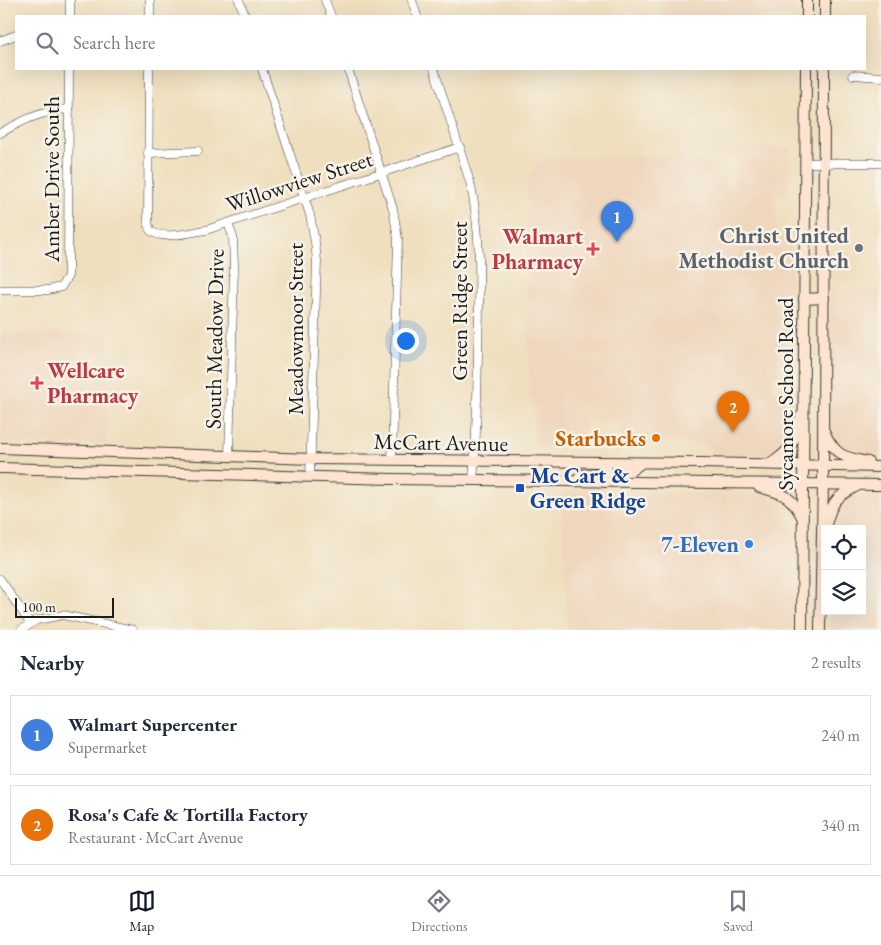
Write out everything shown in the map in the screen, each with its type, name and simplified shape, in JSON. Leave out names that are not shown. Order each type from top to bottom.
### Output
[{"type":"main road","points":[[807,0],[807,15]]},
{"type":"main road","points":[[825,0],[825,15]]},
{"type":"main road","name":"Sycamore School Road","points":[[802,629],[806,70]]},
{"type":"main road","name":"Sycamore School Road","points":[[822,525],[824,70]]},
{"type":"main road","points":[[804,299],[824,298]]},
{"type":"main road","points":[[769,465],[784,456],[794,442],[805,405]]},
{"type":"main road","points":[[823,428],[829,442],[842,456],[881,466]]},
{"type":"main road","name":"McCart Avenue","points":[[0,448],[312,459],[881,466]]},
{"type":"main road","points":[[574,482],[582,475],[593,475],[606,470],[606,463]]},
{"type":"main road","points":[[605,482],[607,476],[611,473],[630,471],[641,463]]},
{"type":"main road","name":"McCart Avenue","points":[[0,468],[310,477],[881,485]]},
{"type":"main road","points":[[744,483],[785,494],[795,503],[802,518]]},
{"type":"main road","points":[[826,525],[830,509],[836,500],[844,493],[862,484]]},
{"type":"main road","name":"Sycamore School Road","points":[[820,630],[821,570]]},
{"type":"main road","points":[[802,629],[820,630]]},
{"type":"street","points":[[70,0],[70,15]]},
{"type":"street","points":[[150,0],[150,15]]},
{"type":"street","points":[[239,0],[245,15]]},
{"type":"street","points":[[325,0],[331,15]]},
{"type":"street","points":[[412,0],[417,15]]},
{"type":"street","points":[[0,41],[15,35]]},
{"type":"street","name":"Amber Drive South","points":[[0,290],[48,290],[61,287],[68,276],[69,70]]},
{"type":"street","points":[[149,70],[148,153],[198,151]]},
{"type":"street","name":"Meadowmoor Street","points":[[262,70],[310,216],[315,242],[317,261],[310,477]]},
{"type":"street","points":[[348,70],[393,209],[398,256],[392,460]]},
{"type":"street","name":"Green Ridge Street","points":[[434,70],[460,147],[475,200],[480,239],[473,480]]},
{"type":"street","points":[[853,75],[881,77]]},
{"type":"street","points":[[0,133],[36,115],[69,109]]},
{"type":"street","name":"Willowview Street","points":[[148,153],[148,222],[150,230],[155,234],[180,235],[228,223],[460,147]]},
{"type":"street","points":[[806,163],[881,163]]},
{"type":"street","name":"South Meadow Drive","points":[[228,223],[233,237],[234,267],[229,456]]},
{"type":"street","points":[[0,579],[30,623]]},
{"type":"street","points":[[21,630],[37,620],[63,615],[111,627],[132,630]]},
{"type":"shaded area","points":[[661,0],[795,0],[795,15],[661,15]]},
{"type":"shaded area","points":[[735,147],[791,148],[789,194],[776,197],[777,237],[791,237],[791,294],[777,295],[779,372],[772,378],[773,389],[784,394],[784,439],[780,449],[769,455],[733,456],[717,454],[703,443],[629,444],[623,440],[622,420],[585,421],[585,442],[581,447],[548,449],[535,445],[534,399],[529,399],[528,313],[534,311],[534,297],[527,299],[527,174],[533,174],[535,166],[545,158],[689,156],[716,170],[734,195]]},
{"type":"shaded area","points":[[830,290],[881,291],[881,454],[869,454],[837,444],[829,412]]},
{"type":"shaded area","points":[[0,333],[107,334],[106,444],[0,442]]},
{"type":"shaded area","points":[[561,492],[762,494],[782,504],[795,539],[794,630],[568,630]]},
{"type":"shaded area","points":[[855,496],[881,496],[881,630],[830,630],[830,615],[866,615],[866,525],[837,525],[839,511]]},
{"type":"place","name":"Walmart Supercenter","points":[[617,242]]},
{"type":"place","name":"Christ United Methodist Church","points":[[859,248]]},
{"type":"place","name":"Walmart Pharmacy","points":[[593,249]]},
{"type":"place","name":"Wellcare Pharmacy","points":[[37,383]]},
{"type":"place","name":"Rosa's Cafe & Tortilla Factory","points":[[733,432]]},
{"type":"place","name":"Starbucks","points":[[656,438]]},
{"type":"place","name":"Mc Cart & Green Ridge","points":[[520,488]]},
{"type":"place","name":"7-Eleven","points":[[749,544]]}]
